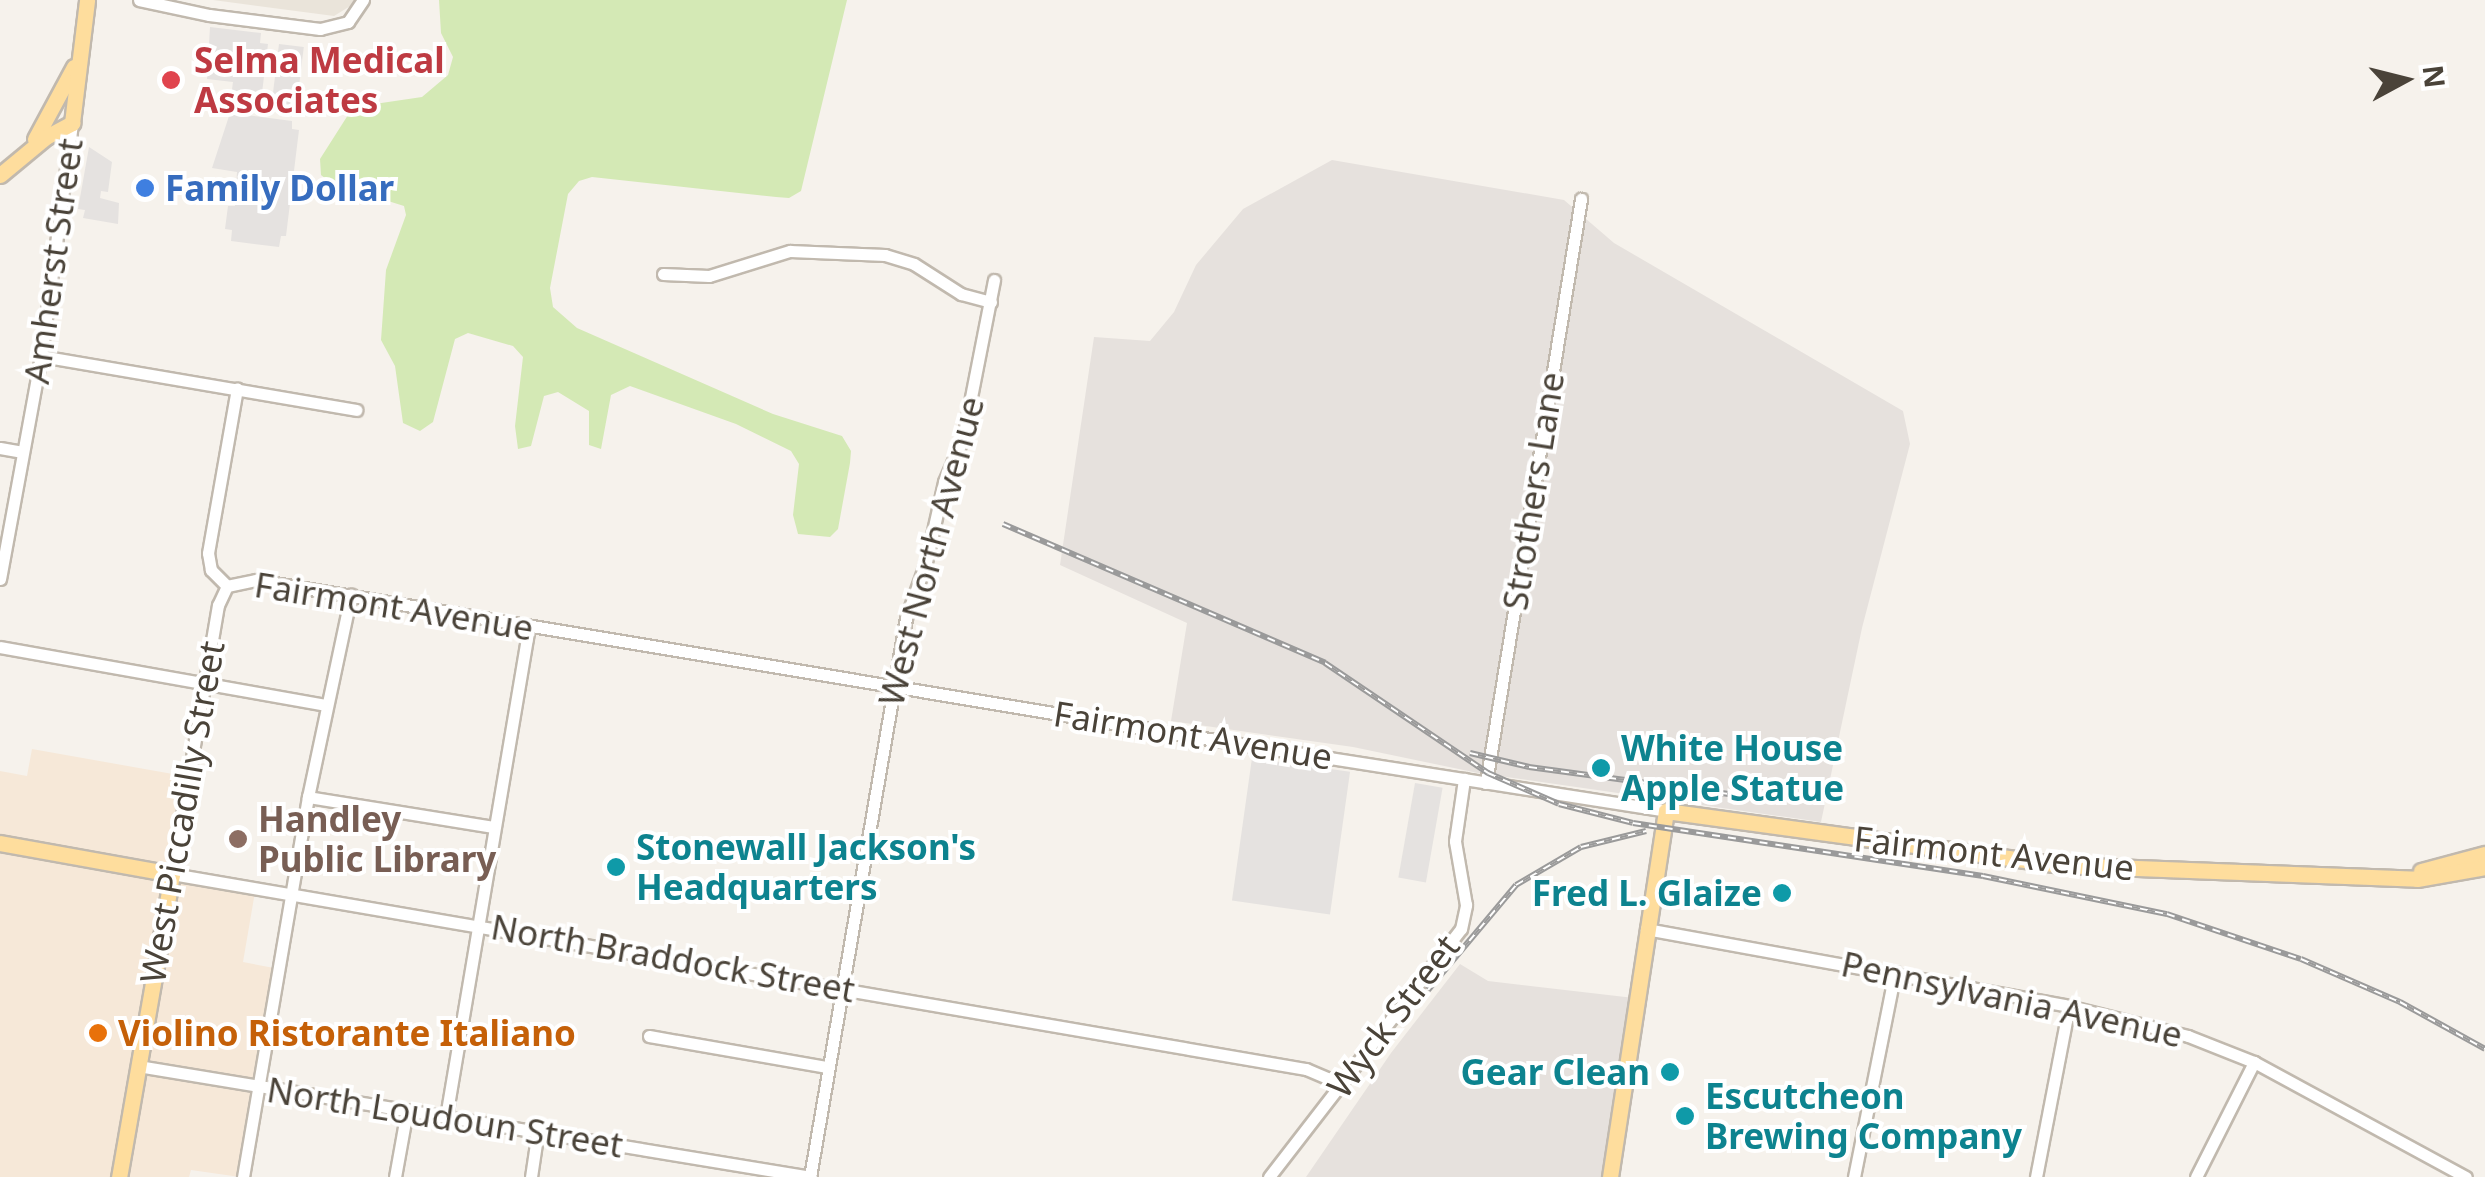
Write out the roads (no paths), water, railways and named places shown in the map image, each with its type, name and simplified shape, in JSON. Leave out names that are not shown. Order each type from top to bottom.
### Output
[{"type":"main road","name":"Amherst Street","points":[[72,123],[87,0]]},
{"type":"main road","points":[[23,156],[51,116],[80,55]]},
{"type":"main road","points":[[0,175],[72,123]]},
{"type":"main road","points":[[1610,1177],[1666,810]]},
{"type":"main road","name":"Fairmont Avenue","points":[[1666,810],[2059,865],[2380,878]]},
{"type":"main road","name":"North Braddock Street","points":[[0,843],[172,874]]},
{"type":"main road","points":[[2380,878],[2485,854]]},
{"type":"main road","points":[[2380,878],[2434,878],[2485,867]]},
{"type":"main road","name":"West Piccadilly Street","points":[[119,1177],[172,874]]},
{"type":"street","points":[[139,0],[209,15],[320,28],[348,22],[363,0]]},
{"type":"street","name":"Amherst Street","points":[[0,579],[40,356],[72,123]]},
{"type":"street","name":"Strothers Lane","points":[[1486,783],[1580,198]]},
{"type":"street","points":[[663,274],[708,276],[790,251],[884,256],[914,264],[961,294],[990,302]]},
{"type":"street","name":"West North Avenue","points":[[811,1177],[892,685],[944,482],[962,438],[994,280]]},
{"type":"street","points":[[40,356],[356,410]]},
{"type":"street","points":[[227,586],[214,575],[208,552],[237,389]]},
{"type":"street","points":[[0,448],[24,452]]},
{"type":"street","name":"Fairmont Avenue","points":[[227,586],[256,580],[1666,810]]},
{"type":"street","name":"West Piccadilly Street","points":[[172,874],[218,605],[227,586]]},
{"type":"street","points":[[243,1177],[308,798],[351,596]]},
{"type":"street","points":[[446,1116],[529,626]]},
{"type":"street","points":[[0,647],[327,705]]},
{"type":"street","name":"Wyck Street","points":[[1270,1177],[1465,921],[1466,905],[1454,842],[1464,780]]},
{"type":"street","points":[[308,798],[493,828]]},
{"type":"street","name":"North Braddock Street","points":[[172,874],[841,986],[1306,1070],[1342,1084]]},
{"type":"street","name":"Pennsylvania Avenue","points":[[1646,928],[2070,1006],[2188,1036],[2254,1062],[2466,1177]]},
{"type":"street","points":[[1854,1177],[1894,972]]},
{"type":"street","points":[[2036,1177],[2070,1006]]},
{"type":"street","points":[[649,1036],[827,1067]]},
{"type":"street","points":[[2196,1177],[2254,1062]]},
{"type":"street","name":"North Loudoun Street","points":[[138,1066],[811,1177]]},
{"type":"street","points":[[395,1177],[407,1110]]},
{"type":"street","points":[[531,1177],[538,1130]]},
{"type":"railway","points":[[1003,524],[1325,663],[1488,773],[1559,804],[1633,823],[1983,876],[2167,914],[2301,959],[2400,1002],[2485,1049]]},
{"type":"railway","points":[[1470,753],[1529,767],[1766,799]]},
{"type":"railway","points":[[1428,990],[1516,885],[1581,847],[1646,831]]},
{"type":"place","name":"Selma Medical Associates","points":[[171,80]]},
{"type":"place","name":"Family Dollar","points":[[145,188]]},
{"type":"place","name":"White House Apple Statue","points":[[1601,768]]},
{"type":"place","name":"Handley Public Library","points":[[238,839]]},
{"type":"place","name":"Stonewall Jackson's Headquarters","points":[[616,867]]},
{"type":"place","name":"Fred L. Glaize","points":[[1782,893]]},
{"type":"place","name":"Violino Ristorante Italiano","points":[[98,1033]]},
{"type":"place","name":"Gear Clean","points":[[1670,1072]]},
{"type":"place","name":"Escutcheon Brewing Company","points":[[1685,1116]]}]
